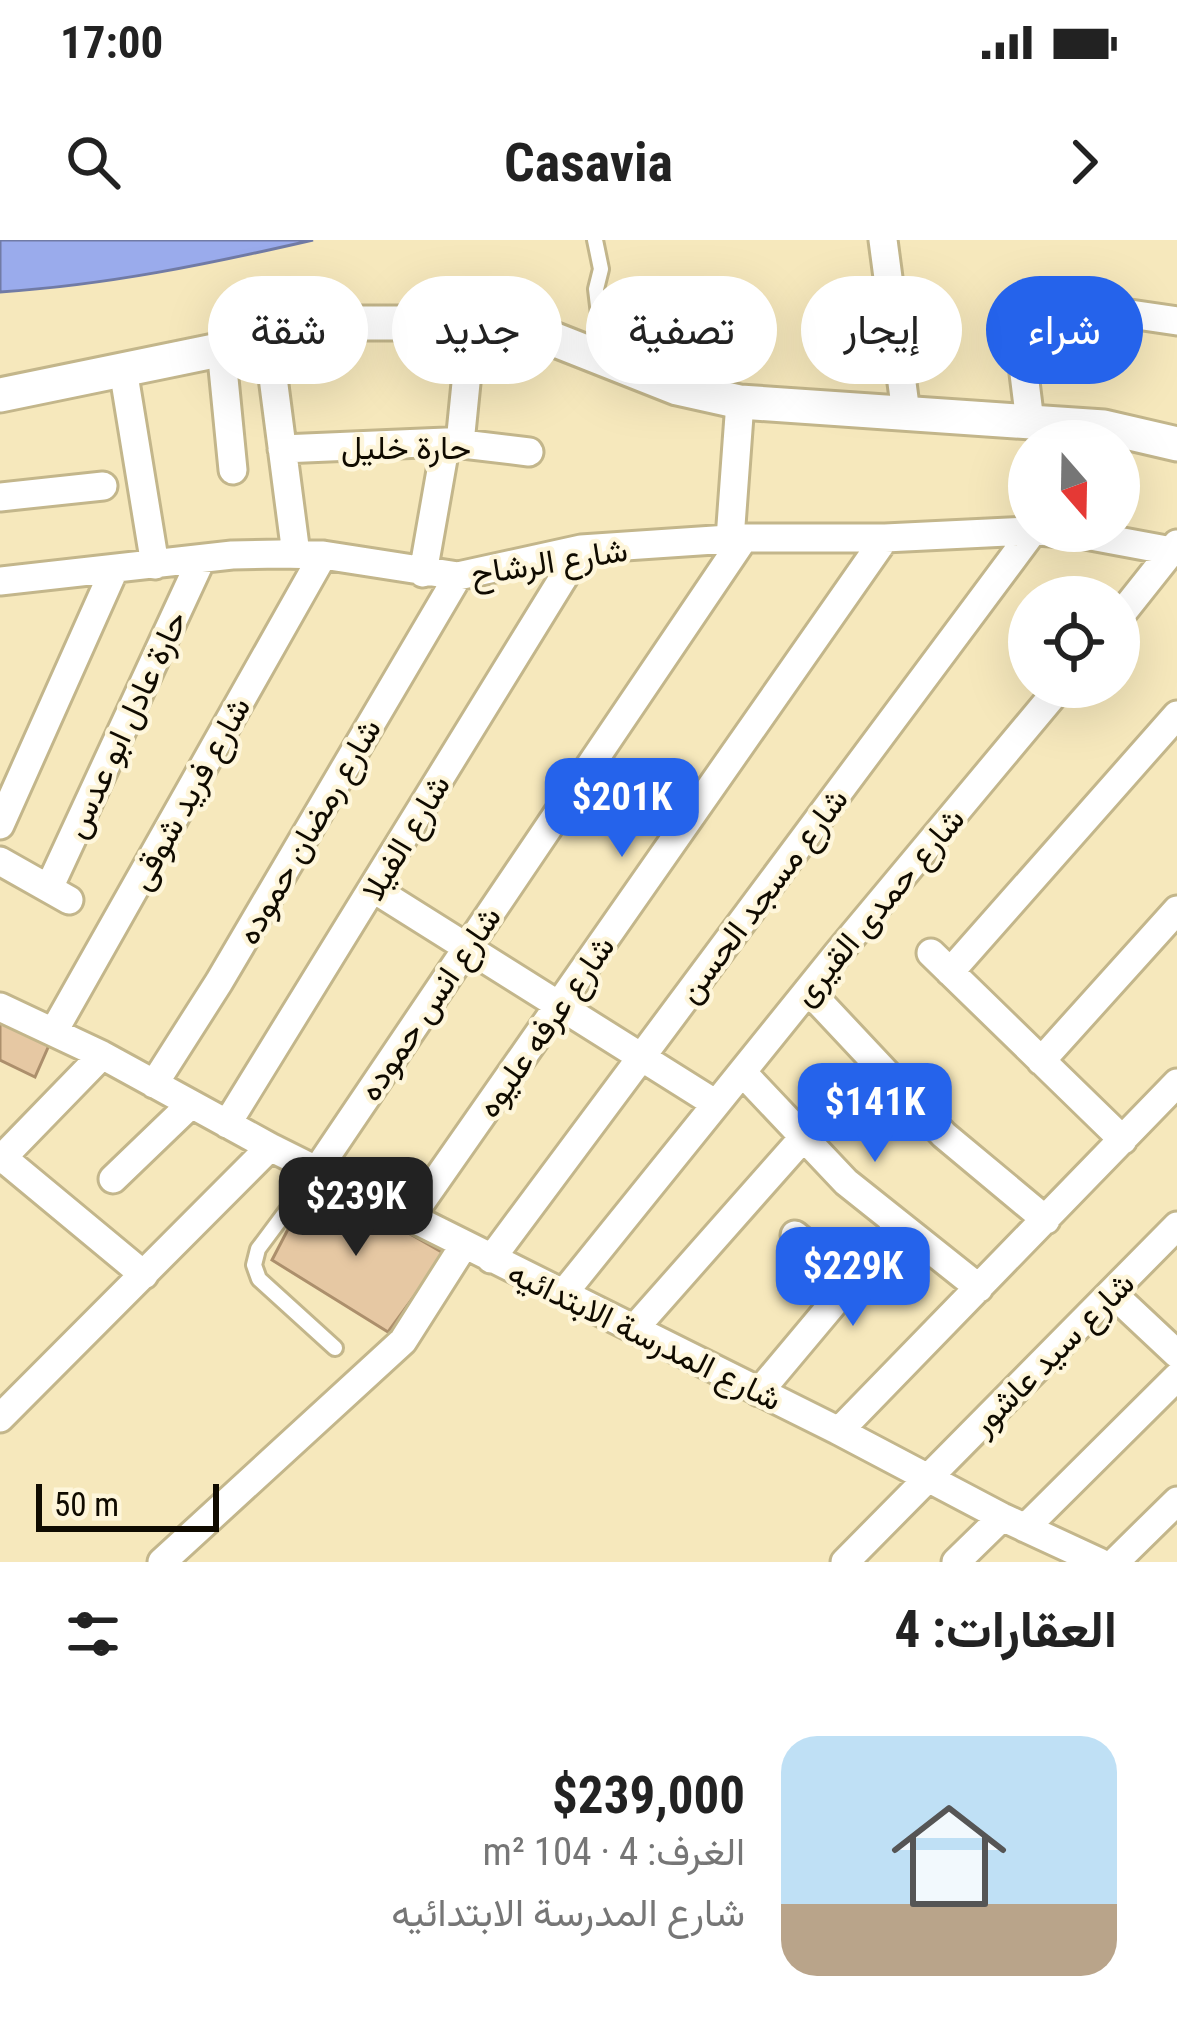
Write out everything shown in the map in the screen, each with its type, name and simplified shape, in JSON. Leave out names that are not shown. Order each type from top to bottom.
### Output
[{"type":"street","points":[[883,240],[906,413]]},
{"type":"street","points":[[1030,420],[1016,309],[1028,299],[1177,320]]},
{"type":"street","points":[[0,395],[208,351]]},
{"type":"street","points":[[123,369],[155,565]]},
{"type":"street","points":[[225,384],[233,470]]},
{"type":"street","points":[[274,384],[282,449],[310,555]]},
{"type":"street","points":[[423,574],[462,384]]},
{"type":"street","points":[[668,384],[740,402],[1008,420]]},
{"type":"street","points":[[736,539],[740,402]]},
{"type":"street","points":[[1140,436],[1177,444]]},
{"type":"street","name":"حارة خليل","points":[[282,449],[453,442],[529,452]]},
{"type":"street","points":[[0,497],[103,486]]},
{"type":"street","name":"شارع الرشاح","points":[[0,581],[232,555],[310,555],[458,576],[580,549],[736,539],[1008,532]]},
{"type":"street","name":"شارع عرفه عليوه","points":[[410,1218],[885,538]]},
{"type":"street","name":"شارع انس حموده","points":[[316,1170],[736,539]]},
{"type":"street","name":"شارع الرشاح","points":[[1140,543],[1176,549]]},
{"type":"street","name":"شارع الفيلا","points":[[227,1124],[580,549]]},
{"type":"street","points":[[1140,592],[1176,549]]},
{"type":"street","name":"شارع مسجد الحسن","points":[[491,1259],[1017,552]]},
{"type":"street","name":"شارع فريد شوقى","points":[[54,1031],[310,555]]},
{"type":"street","name":"حارة عادل ابو عدس","points":[[0,862],[59,894],[201,560]]},
{"type":"street","points":[[0,825],[114,570]]},
{"type":"street","name":"شارع رمضان حموده","points":[[154,1084],[458,576]]},
{"type":"street","name":"شارع حمدى القيرى","points":[[563,1294],[1043,708]]},
{"type":"street","points":[[1123,1140],[941,962],[1177,715]]},
{"type":"street","points":[[374,889],[716,1104]]},
{"type":"street","points":[[1041,1061],[1177,910]]},
{"type":"street","points":[[808,990],[944,1135],[1046,1220]]},
{"type":"street","name":"شارع المدرسة الابتدائيه","points":[[0,1007],[102,1055],[491,1259],[1099,1562]]},
{"type":"street","points":[[102,1055],[1,1159],[144,1275]]},
{"type":"street","points":[[742,1072],[846,1182],[979,1288]]},
{"type":"street","points":[[846,1116],[886,1075]]},
{"type":"street","points":[[838,1431],[1177,1083]]},
{"type":"street","points":[[113,1179],[191,1104]]},
{"type":"street","points":[[634,1329],[802,1139]]},
{"type":"street","points":[[0,1418],[270,1147]]},
{"type":"street","points":[[759,1392],[899,1225]]},
{"type":"street","name":"شارع سيد عاشور","points":[[845,1562],[1177,1226]]},
{"type":"street","points":[[795,1235],[851,1282]]},
{"type":"street","points":[[162,1562],[403,1341],[464,1245]]},
{"type":"street","points":[[1112,1293],[1177,1354]]},
{"type":"street","points":[[956,1562],[1013,1522],[1177,1377]]},
{"type":"street","points":[[1114,1562],[1177,1501]]},
{"type":"lane","points":[[595,240],[599,276]]},
{"type":"lane","points":[[316,1170],[258,1250],[254,1264],[264,1285],[335,1348]]},
{"type":"water","points":[[0,240],[313,240],[158,272],[0,292]]},
{"type":"building","points":[[0,1019],[50,1043],[35,1077],[0,1060]]},
{"type":"building","points":[[309,1189],[388,1227],[391,1223],[445,1254],[388,1332],[272,1260]]}]
